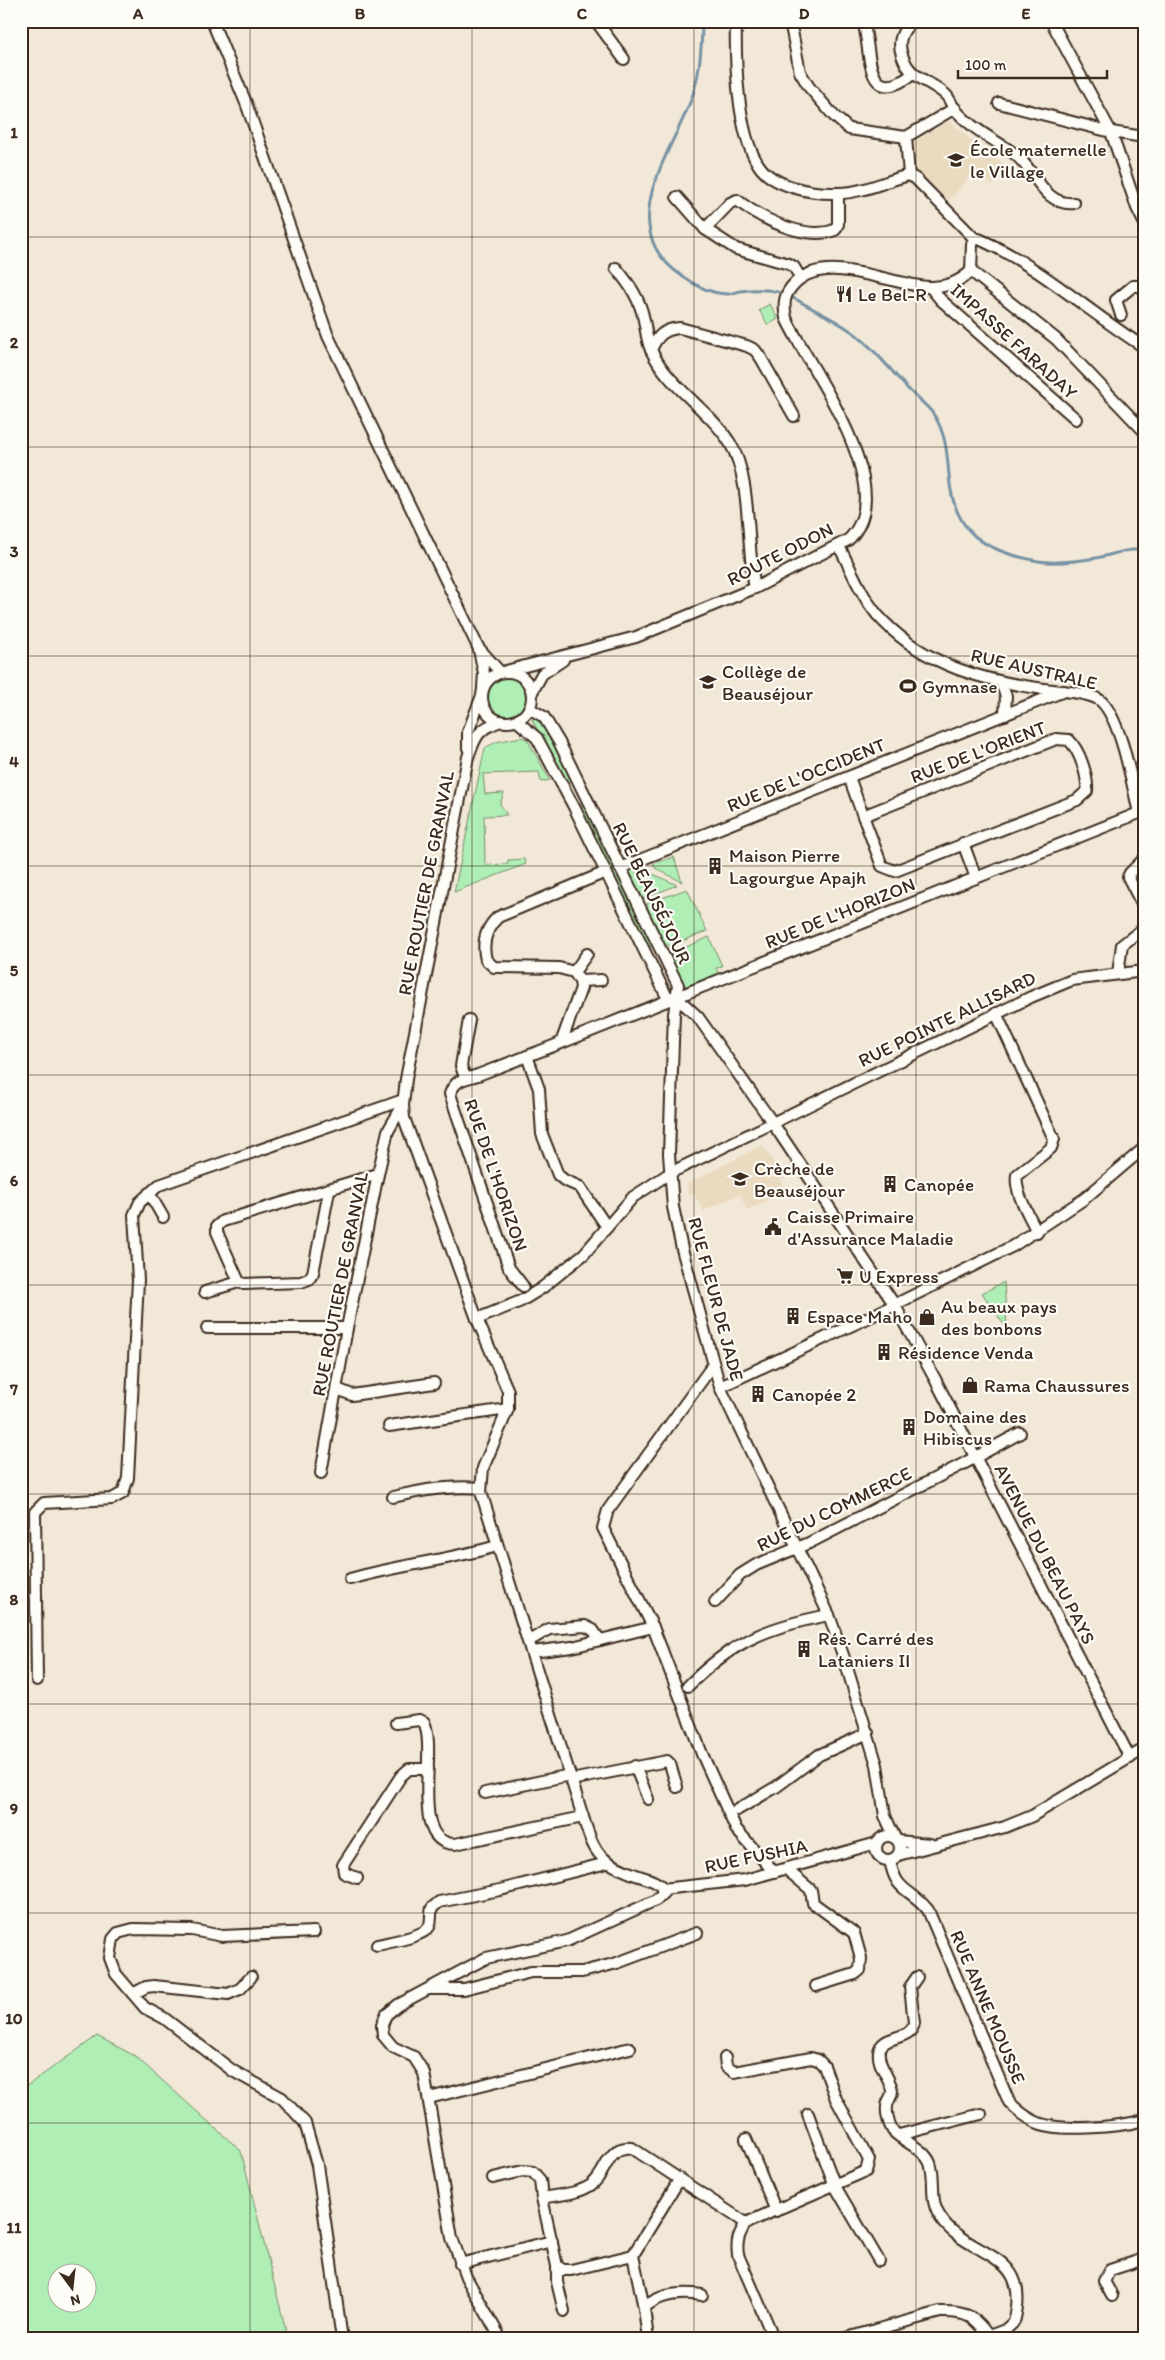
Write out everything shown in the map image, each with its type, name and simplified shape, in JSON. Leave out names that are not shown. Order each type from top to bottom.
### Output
[{"type":"street","points":[[212,21],[246,103],[328,336],[478,647],[484,673],[482,691],[468,732],[468,757]]},
{"type":"street","points":[[596,21],[624,59]]},
{"type":"street","points":[[736,21],[735,56],[746,135],[758,165],[767,174],[792,186],[815,192],[838,193],[909,175],[916,179],[975,239],[985,241],[1021,262],[1069,293],[1110,326],[1144,347]]},
{"type":"street","points":[[790,21],[800,72],[809,87],[834,116],[850,129],[906,137],[954,108]]},
{"type":"street","points":[[863,21],[868,41],[869,64],[874,78],[884,84],[895,85],[913,74]]},
{"type":"street","points":[[912,21],[905,29],[900,40],[900,49],[906,67],[913,74],[943,93],[954,108],[987,137],[1020,158],[1050,196],[1059,202],[1074,203]]},
{"type":"street","points":[[1051,21],[1111,132],[1137,208],[1144,222]]},
{"type":"street","points":[[998,103],[1111,132],[1144,136]]},
{"type":"street","points":[[906,137],[909,175]]},
{"type":"street","points":[[705,229],[730,203],[737,200],[780,224],[803,231],[829,232],[835,230],[838,224],[838,193]]},
{"type":"street","points":[[677,197],[705,229],[736,249],[789,264],[794,267],[800,277],[827,270],[875,275],[931,288],[959,281],[971,271],[972,244],[975,239]]},
{"type":"street","points":[[616,268],[632,286],[638,298],[651,350],[667,372],[730,442],[737,458],[742,478],[755,588]]},
{"type":"street","points":[[971,271],[1056,339],[1144,431]]},
{"type":"street","name":"ROUTE ODON","points":[[503,672],[570,656],[636,637],[755,588],[839,546],[853,535],[863,519],[865,504],[862,478],[855,448],[844,424],[793,335],[786,318],[784,298],[788,290],[800,277]]},
{"type":"street","points":[[1121,314],[1116,300],[1133,286],[1139,286],[1144,289]]},
{"type":"street","name":"IMPASSE FARADAY","points":[[931,288],[941,300],[1076,420]]},
{"type":"street","points":[[651,350],[659,335],[666,331],[680,328],[747,346],[755,350],[761,358],[794,416]]},
{"type":"street","name":"RUE AUSTRALE","points":[[839,546],[870,603],[883,621],[923,654],[951,668],[1001,683],[1064,691],[1101,700],[1110,712],[1117,728],[1142,812]]},
{"type":"street","points":[[478,647],[503,672]]},
{"type":"street","name":"ROUTE ODON","points":[[532,692],[542,674],[570,656]]},
{"type":"street","points":[[468,757],[475,736],[482,729],[500,721],[516,720],[529,708],[532,692],[525,679],[513,672],[503,672],[493,676],[482,691],[486,712],[500,721]]},
{"type":"street","points":[[1001,683],[1006,696],[1005,715]]},
{"type":"street","name":"RUE DE L'OCCIDENT","points":[[620,868],[1064,691]]},
{"type":"street","name":"RUE BEAUSÉJOUR","points":[[516,720],[537,738],[606,872],[666,995],[674,998],[678,985],[675,978],[559,742],[544,717],[537,711],[529,708]]},
{"type":"street","name":"RUE DE L'ORIENT","points":[[849,777],[879,861],[888,870],[902,869],[1084,796],[1087,791],[1087,779],[1074,745],[1069,740],[1047,741],[863,816]]},
{"type":"street","name":"RUE ROUTIER DE GRANVAL","points":[[322,1473],[347,1328],[378,1174],[388,1131],[403,1102],[468,757]]},
{"type":"street","name":"RUE DE L'HORIZON","points":[[523,1286],[509,1268],[450,1094],[452,1086],[465,1077],[478,1075],[561,1043],[1142,812]]},
{"type":"street","points":[[964,843],[976,878]]},
{"type":"street","points":[[1144,859],[1128,877],[1144,908]]},
{"type":"street","points":[[561,1043],[579,996],[580,981],[574,972],[559,968],[494,967],[486,960],[484,940],[492,923],[498,917],[606,872]]},
{"type":"street","points":[[1118,973],[1122,944],[1144,928]]},
{"type":"street","points":[[574,972],[587,954]]},
{"type":"street","name":"RUE POINTE ALLISARD","points":[[478,1319],[533,1295],[584,1254],[633,1198],[670,1173],[996,1013],[1072,980],[1144,971]]},
{"type":"street","points":[[580,981],[601,980]]},
{"type":"street","name":"AVENUE DU BEAU PAYS","points":[[674,998],[695,1014],[772,1122],[894,1304],[976,1458],[1130,1758]]},
{"type":"street","name":"RUE FLEUR DE JADE","points":[[674,998],[670,1173],[673,1207],[682,1249],[720,1387],[829,1615],[868,1733],[877,1765],[885,1816],[896,1840]]},
{"type":"street","points":[[996,1013],[1054,1142],[1051,1148],[1017,1175],[1020,1194],[1037,1232]]},
{"type":"street","name":"RUE DE L'HORIZON","points":[[465,1077],[461,1066],[469,1020]]},
{"type":"street","points":[[527,1056],[539,1089],[542,1134],[558,1175],[564,1180],[580,1187],[607,1227]]},
{"type":"street","points":[[37,1680],[35,1512],[44,1503],[112,1500],[123,1493],[127,1484],[138,1280],[134,1215],[140,1202],[159,1185],[403,1102]]},
{"type":"street","name":"RUE ROUTIER DE GRANVAL","points":[[403,1102],[406,1126],[478,1319],[505,1381],[508,1409],[484,1468],[481,1488],[484,1506],[529,1641],[590,1838],[599,1855],[607,1863]]},
{"type":"street","points":[[720,1387],[894,1304],[1037,1232],[1084,1199],[1144,1148]]},
{"type":"street","points":[[239,1282],[217,1232],[217,1226],[223,1222],[329,1191],[378,1174]]},
{"type":"street","points":[[205,1292],[239,1282],[244,1284],[301,1282],[309,1279],[313,1273],[329,1191]]},
{"type":"street","points":[[149,1193],[163,1217]]},
{"type":"street","points":[[207,1328],[347,1328]]},
{"type":"street","points":[[713,1365],[604,1518],[603,1528],[652,1627],[702,1754],[736,1829],[774,1872]]},
{"type":"street","points":[[337,1389],[352,1395],[434,1383]]},
{"type":"street","points":[[389,1426],[508,1409]]},
{"type":"street","name":"RUE DU COMMERCE","points":[[715,1602],[740,1575],[798,1548],[976,1458],[1020,1433]]},
{"type":"street","points":[[394,1497],[421,1490],[458,1486],[481,1488]]},
{"type":"street","points":[[350,1579],[401,1565],[463,1556],[497,1546]]},
{"type":"street","points":[[688,1686],[730,1650],[753,1636],[777,1627],[829,1615]]},
{"type":"street","points":[[529,1641],[549,1629],[585,1626],[593,1630],[600,1640]]},
{"type":"street","points":[[532,1652],[572,1647],[652,1627]]},
{"type":"street","points":[[396,1723],[419,1720],[424,1722],[427,1736],[427,1807],[429,1821],[437,1839],[445,1844],[455,1844],[583,1817]]},
{"type":"street","points":[[737,1810],[776,1787],[819,1755],[868,1733]]},
{"type":"street","points":[[941,1844],[896,1840],[888,1836],[879,1840],[878,1855],[886,1860],[941,1844],[976,1837],[1023,1820],[1144,1750]]},
{"type":"street","points":[[485,1793],[635,1766],[669,1762],[677,1788]]},
{"type":"street","points":[[635,1766],[648,1799]]},
{"type":"street","points":[[357,1878],[344,1873],[343,1865],[400,1776],[409,1769],[428,1769]]},
{"type":"street","name":"RUE FLEUR DE JADE","points":[[879,1840],[885,1816]]},
{"type":"street","name":"RUE FUSHIA","points":[[662,1889],[732,1882],[856,1850],[879,1840]]},
{"type":"street","points":[[894,1857],[900,1850],[896,1840]]},
{"type":"street","name":"RUE FUSHIA","points":[[856,1850],[878,1855]]},
{"type":"street","name":"RUE ANNE MOUSSE","points":[[894,1857],[896,1880],[902,1889],[923,1903],[928,1910],[1010,2102],[1034,2121],[1046,2125],[1116,2126],[1144,2120]]},
{"type":"street","points":[[377,1944],[415,1935],[427,1930],[430,1926],[432,1908],[439,1902],[500,1890],[607,1863],[654,1881],[662,1889],[663,1893],[656,1900],[618,1915],[577,1936],[486,1958],[460,1970],[398,2005],[386,2014],[382,2025],[383,2035],[387,2042],[418,2060],[424,2072],[430,2098],[447,2214],[460,2264],[501,2339]]},
{"type":"street","points":[[786,1869],[811,1890],[813,1903],[854,1933],[861,1958],[860,1970],[855,1974],[816,1986]]},
{"type":"street","points":[[314,1932],[222,1936],[192,1930],[126,1930],[113,1939],[110,1958],[116,1974],[145,2008],[164,2018],[218,2060],[282,2098],[305,2123],[317,2165],[342,2339]]},
{"type":"street","points":[[429,1989],[464,1989],[531,1972],[582,1972],[616,1963],[698,1932]]},
{"type":"street","points":[[133,1994],[146,1986],[228,1994],[237,1991],[250,1977]]},
{"type":"street","points":[[843,2339],[940,2312],[967,2314],[979,2322],[990,2337],[1014,2322],[1018,2300],[1017,2287],[1011,2274],[996,2257],[958,2235],[943,2222],[934,2203],[931,2184],[932,2173],[929,2161],[892,2128],[887,2114],[892,2091],[879,2058],[879,2050],[884,2043],[909,2033],[913,2028],[910,1987],[916,1977]]},
{"type":"street","points":[[430,2098],[630,2048]]},
{"type":"street","points":[[725,2058],[726,2066],[734,2072],[811,2058],[818,2060],[824,2066],[836,2099],[869,2160],[866,2171],[836,2186],[746,2223],[738,2235],[736,2244],[738,2254],[774,2339]]},
{"type":"street","points":[[808,2114],[836,2186],[879,2261]]},
{"type":"street","points":[[899,2135],[981,2114]]},
{"type":"street","points":[[746,2139],[776,2211]]},
{"type":"street","points":[[542,2198],[591,2186],[598,2178],[611,2155],[626,2148],[632,2148],[746,2223]]},
{"type":"street","points":[[493,2178],[523,2171],[533,2172],[540,2180],[542,2198],[557,2266],[557,2282],[564,2311]]},
{"type":"street","points":[[648,2339],[644,2308],[633,2255],[679,2180]]},
{"type":"street","points":[[460,2264],[552,2240]]},
{"type":"street","points":[[557,2266],[563,2270],[571,2270],[633,2255]]},
{"type":"street","points":[[1112,2296],[1104,2281],[1110,2270],[1144,2260]]},
{"type":"street","points":[[644,2308],[652,2301],[683,2292],[702,2295]]},
{"type":"street","points":[[483,2308],[492,2339]]},
{"type":"shaded area","name":"École maternelle le Village","points":[[949,121],[984,151],[1010,168],[992,185],[974,172],[949,200],[920,176],[911,146],[913,142]]},
{"type":"shaded area","name":"Crèche de Beauséjour","points":[[762,1145],[784,1178],[780,1180],[785,1192],[747,1210],[740,1194],[703,1211],[694,1193],[688,1195],[687,1184]]},
{"type":"green space","points":[[770,304],[778,319],[768,325],[759,310]]},
{"type":"green space","points":[[511,677],[518,680],[524,686],[527,697],[526,705],[518,714],[511,717],[503,717],[496,714],[488,705],[487,693],[490,686],[499,678]]},
{"type":"green space","points":[[536,717],[549,731],[571,777],[570,782],[565,779],[532,720]]},
{"type":"green space","points":[[521,737],[527,739],[550,780],[541,782],[539,772],[483,774],[485,794],[504,793],[500,804],[507,815],[484,816],[485,865],[508,864],[508,860],[524,859],[526,864],[454,892],[485,748],[496,742]]},
{"type":"green space","points":[[582,806],[586,807],[652,942],[651,947],[646,945],[580,810]]},
{"type":"green space","points":[[674,857],[682,882],[655,868],[653,864]]},
{"type":"green space","points":[[646,862],[644,866],[635,871],[639,879],[653,874],[677,885],[643,899],[629,874],[631,868]]},
{"type":"green space","points":[[687,889],[707,931],[670,946],[663,944],[646,907],[648,903]]},
{"type":"green space","points":[[709,937],[722,966],[716,968],[719,974],[684,987],[670,954]]},
{"type":"green space","points":[[1004,1282],[1007,1329],[982,1293]]},
{"type":"green space","points":[[97,2036],[135,2056],[241,2151],[288,2339],[21,2339],[21,2090]]},
{"type":"waterway","points":[[702,21],[702,41],[697,81],[684,117],[659,170],[649,207],[649,225],[653,242],[665,261],[694,284],[716,293],[729,294],[740,291],[764,290],[784,294],[839,323],[860,338],[934,415],[941,429],[945,444],[952,495],[957,512],[965,525],[987,545],[1019,557],[1052,562],[1067,562],[1126,551],[1144,550]]},
{"type":"place","name":"École maternelle le Village","points":[[956,160]]},
{"type":"place","name":"Le Bel-R","points":[[844,294]]},
{"type":"place","name":"Collège de Beauséjour","points":[[708,682]]},
{"type":"place","name":"Gymnase","points":[[908,686]]},
{"type":"place","name":"Maison Pierre Lagourgue Apajh","points":[[715,866]]},
{"type":"place","name":"Crèche de Beauséjour","points":[[740,1179]]},
{"type":"place","name":"Canopée","points":[[890,1184]]},
{"type":"place","name":"Caisse Primaire d'Assurance Maladie","points":[[773,1227]]},
{"type":"place","name":"U Express","points":[[845,1276]]},
{"type":"place","name":"Espace Maho","points":[[793,1316]]},
{"type":"place","name":"Au beaux pays des bonbons","points":[[927,1317]]},
{"type":"place","name":"Résidence Venda","points":[[884,1352]]},
{"type":"place","name":"Rama Chaussures","points":[[970,1385]]},
{"type":"place","name":"Canopée 2","points":[[758,1394]]},
{"type":"place","name":"Domaine des Hibiscus","points":[[909,1427]]},
{"type":"place","name":"Rés. Carré des Lataniers II","points":[[804,1649]]}]
